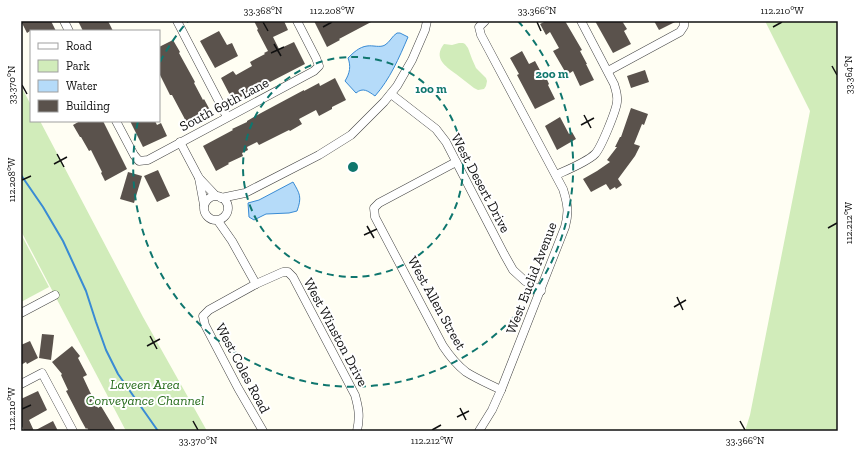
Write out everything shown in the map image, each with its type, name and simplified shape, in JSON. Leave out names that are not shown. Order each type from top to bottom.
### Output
[{"type":"street","points":[[64,21],[68,30]]},
{"type":"street","points":[[177,21],[227,117]]},
{"type":"street","name":"South 69th Lane","points":[[117,122],[134,155],[140,161],[148,160],[314,71],[319,66],[297,21]]},
{"type":"street","points":[[204,205],[208,198],[245,193],[319,155],[351,134],[365,122],[391,94],[412,60],[425,30],[427,21]]},
{"type":"street","points":[[556,176],[595,154],[600,146],[617,103],[617,93],[608,71],[581,21]]},
{"type":"street","points":[[608,71],[680,32],[684,23]]},
{"type":"street","name":"West Euclid Avenue","points":[[479,431],[492,410],[501,390],[566,227],[568,215],[567,203],[563,189],[481,35],[482,24]]},
{"type":"street","name":"West Desert Drive","points":[[391,94],[436,129],[446,142],[513,270],[525,281],[541,291]]},
{"type":"street","points":[[180,142],[199,178],[204,213],[207,217],[210,219],[224,216],[245,193]]},
{"type":"street","name":"West Allen Street","points":[[456,162],[379,203],[374,208],[375,217],[443,346],[452,358],[466,372],[501,390]]},
{"type":"street","points":[[199,178],[226,202],[224,216],[232,241],[256,284]]},
{"type":"street","name":"West Coles Road","points":[[262,431],[205,325],[203,316],[209,310],[256,284],[283,272],[288,272]]},
{"type":"street","name":"West Winston Drive","points":[[288,272],[293,277],[355,395],[359,407],[357,431]]},
{"type":"street","points":[[21,313],[55,295]]},
{"type":"street","points":[[21,384],[42,373],[73,431]]},
{"type":"green space","points":[[765,21],[838,21],[838,431],[745,431],[750,415],[810,111]]},
{"type":"green space","points":[[459,43],[465,44],[476,68],[486,78],[487,81],[484,89],[478,90],[474,88],[444,65],[440,58],[441,49],[444,44],[452,45]]},
{"type":"green space","name":"Laveen Area Conveyance Channel","points":[[21,86],[30,103],[30,122],[41,122],[143,317],[207,431],[126,431],[21,231]]},
{"type":"green space","points":[[21,234],[49,287],[21,302]]},
{"type":"water","points":[[397,33],[408,37],[398,60],[385,83],[375,96],[368,91],[363,90],[356,93],[345,81],[350,70],[348,58],[356,50],[361,48],[385,45]]},
{"type":"water","points":[[293,182],[300,196],[297,211],[289,213],[266,214],[254,220],[249,217],[248,203],[259,200]]},
{"type":"building","points":[[21,21],[51,21],[56,30],[30,30],[27,33]]},
{"type":"building","points":[[78,21],[108,21],[112,30],[82,30]]},
{"type":"building","points":[[254,21],[284,21],[288,30],[273,37],[279,49],[294,42],[305,64],[233,101],[221,78],[233,71],[236,75],[252,66],[250,62],[268,51]]},
{"type":"building","points":[[314,21],[373,21],[327,47]]},
{"type":"building","points":[[546,21],[565,21],[582,50],[580,51],[594,80],[580,86],[573,71],[567,75],[553,51],[559,48],[550,32],[546,35],[540,24]]},
{"type":"building","points":[[595,21],[622,21],[627,29],[624,31],[631,44],[613,53]]},
{"type":"building","points":[[654,21],[677,21],[659,30]]},
{"type":"building","points":[[219,31],[227,45],[232,43],[238,56],[215,68],[200,41]]},
{"type":"building","points":[[173,40],[195,82],[194,83],[211,112],[188,125],[160,75],[160,46]]},
{"type":"building","points":[[522,51],[529,64],[535,61],[542,74],[544,73],[555,99],[535,109],[510,58]]},
{"type":"building","points":[[645,70],[649,82],[631,88],[627,76]]},
{"type":"building","points":[[335,78],[346,100],[319,116],[316,110],[299,119],[302,124],[290,131],[289,130],[259,145],[257,142],[247,147],[248,150],[242,153],[243,156],[216,171],[203,146],[304,90],[319,83],[320,86]]},
{"type":"building","points":[[631,108],[648,114],[644,125],[642,124],[634,144],[640,146],[635,156],[618,179],[622,185],[616,189],[615,187],[610,190],[606,184],[591,192],[583,179],[610,162],[607,160],[617,147],[615,147],[621,137]]},
{"type":"building","points":[[560,117],[569,134],[572,132],[576,139],[557,150],[545,126]]},
{"type":"building","points":[[78,122],[104,122],[127,169],[105,181],[91,150],[89,151],[73,125]]},
{"type":"building","points":[[130,122],[156,122],[157,125],[161,123],[167,136],[143,147]]},
{"type":"building","points":[[158,170],[170,196],[157,202],[144,176]]},
{"type":"building","points":[[128,172],[142,176],[134,203],[120,199]]},
{"type":"building","points":[[42,334],[54,335],[51,360],[39,358]]},
{"type":"building","points":[[30,341],[38,358],[27,364],[26,362],[21,365],[21,345]]},
{"type":"building","points":[[72,346],[80,356],[78,358],[87,375],[83,377],[98,408],[101,406],[116,431],[89,431],[87,428],[86,429],[81,420],[66,391],[68,390],[61,375],[62,374],[52,362]]},
{"type":"building","points":[[38,391],[47,410],[29,420],[34,431],[24,431],[21,424],[21,399]]},
{"type":"building","points":[[53,421],[58,431],[34,431]]},
{"type":"waterway","points":[[21,175],[43,207],[63,241],[86,291],[106,350],[118,374],[158,431]]}]
